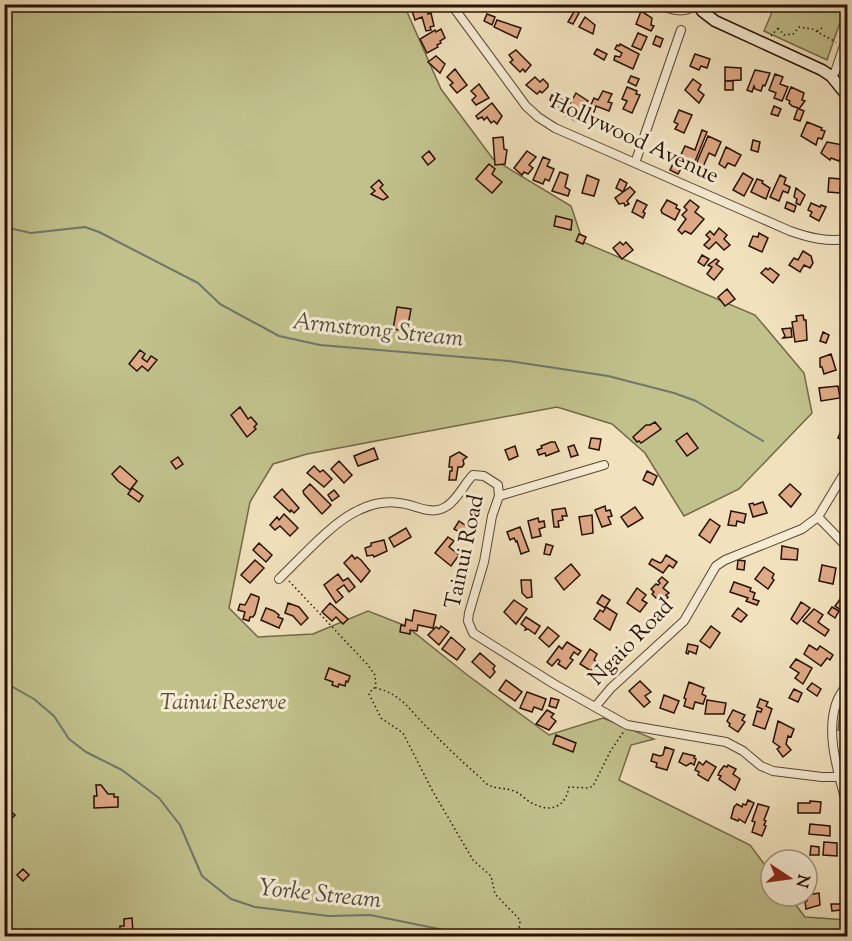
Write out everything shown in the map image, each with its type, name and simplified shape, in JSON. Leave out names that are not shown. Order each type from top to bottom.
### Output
[{"type":"street","name":"Hollywood Avenue","points":[[451,4],[526,106],[555,128],[790,231],[819,239],[848,239]]},
{"type":"street","points":[[658,4],[671,10],[681,11],[698,4],[702,11],[715,21],[822,70],[831,76],[848,97]]},
{"type":"street","points":[[635,163],[681,30]]},
{"type":"street","points":[[831,76],[835,72],[848,34]]},
{"type":"street","points":[[499,496],[604,465]]},
{"type":"street","name":"Ngaio Road","points":[[595,707],[611,688],[684,621],[716,566],[725,560],[802,529],[818,517],[848,467]]},
{"type":"street","name":"Tainui Road","points":[[279,579],[331,529],[357,510],[385,502],[401,503],[435,511],[446,507],[473,475],[484,476],[498,484],[499,496],[492,516],[484,562],[469,613],[468,621],[473,633],[627,725],[726,742],[734,745],[761,766],[773,771],[840,777]]},
{"type":"street","points":[[818,517],[848,548]]},
{"type":"street","points":[[848,684],[836,702],[832,740],[848,810]]},
{"type":"path","points":[[770,39],[779,27],[784,35],[793,34],[799,27],[806,27],[843,46]]},
{"type":"path","points":[[816,31],[822,28]]},
{"type":"path","points":[[279,579],[288,580],[351,646],[375,675],[376,688]]},
{"type":"path","points":[[502,936],[516,934],[520,927],[520,920],[495,894],[491,876],[473,860],[432,790],[403,733],[381,718],[369,694],[373,688],[376,688],[389,691],[403,700],[429,729],[481,778],[485,785],[514,791],[530,802],[546,807],[560,806],[564,802],[569,787],[589,788],[593,786],[627,725]]},
{"type":"green space","name":"Tainui Reserve","points":[[5,5],[404,5],[441,89],[493,159],[571,206],[583,242],[755,315],[804,373],[812,413],[739,489],[684,516],[645,453],[612,424],[557,407],[307,454],[273,464],[250,502],[229,608],[258,637],[313,634],[368,611],[406,626],[466,674],[549,735],[603,718],[654,739],[631,745],[619,780],[750,845],[759,857],[759,908],[798,908],[805,917],[847,920],[847,936],[5,936]]},
{"type":"green space","points":[[775,5],[846,5],[827,60],[764,31]]},
{"type":"green space","points":[[847,694],[847,731],[838,730],[841,703]]},
{"type":"building","points":[[426,7],[428,14],[431,13],[434,26],[430,27],[431,30],[426,31],[422,17],[415,20],[412,11]]},
{"type":"building","points":[[575,10],[579,13],[573,24],[568,22]]},
{"type":"building","points":[[641,11],[652,18],[651,25],[654,26],[651,31],[636,24]]},
{"type":"building","points":[[487,14],[495,17],[492,25],[484,21]]},
{"type":"building","points":[[585,17],[595,25],[593,34],[579,27]]},
{"type":"building","points":[[497,20],[521,28],[517,38],[494,27]]},
{"type":"building","points":[[441,29],[445,38],[440,41],[438,47],[427,53],[420,39]]},
{"type":"building","points":[[638,33],[647,37],[641,50],[632,46]]},
{"type":"building","points":[[656,36],[663,39],[660,47],[653,44]]},
{"type":"building","points":[[620,44],[639,54],[633,69],[614,60],[615,56],[620,57],[622,53],[615,49]]},
{"type":"building","points":[[597,49],[607,54],[604,60],[594,54]]},
{"type":"building","points":[[516,50],[531,65],[525,72],[523,69],[520,72],[510,62],[513,60],[509,55]]},
{"type":"building","points":[[695,54],[710,59],[707,68],[701,66],[699,70],[690,66]]},
{"type":"building","points":[[436,56],[445,64],[440,73],[428,62]]},
{"type":"building","points":[[725,67],[741,68],[741,80],[725,81]]},
{"type":"building","points":[[455,69],[467,85],[457,93],[450,85],[453,83],[447,77]]},
{"type":"building","points":[[755,70],[770,73],[761,91],[755,89],[754,86],[752,92],[747,90]]},
{"type":"building","points":[[775,74],[783,77],[780,84],[788,87],[782,101],[774,98],[776,93],[769,90]]},
{"type":"building","points":[[631,76],[639,79],[636,86],[628,82]]},
{"type":"building","points":[[535,77],[540,82],[543,79],[548,84],[542,93],[540,91],[537,94],[526,85]]},
{"type":"building","points":[[693,79],[701,85],[698,90],[704,95],[699,103],[685,90]]},
{"type":"building","points":[[725,81],[733,81],[733,90],[725,90]]},
{"type":"building","points":[[479,84],[489,98],[476,105],[472,100],[476,96],[471,91]]},
{"type":"building","points":[[627,87],[637,91],[636,94],[640,95],[632,113],[623,109],[627,101],[622,99]]},
{"type":"building","points":[[791,87],[804,93],[802,100],[805,101],[799,109],[804,111],[800,121],[794,119],[798,108],[792,106],[786,99]]},
{"type":"building","points":[[603,91],[612,94],[608,102],[612,103],[609,111],[596,106],[594,112],[589,109],[594,98],[598,100]]},
{"type":"building","points":[[576,93],[588,101],[584,106],[587,108],[583,115],[576,121],[564,115]]},
{"type":"building","points":[[552,95],[567,102],[565,107],[562,105],[561,109],[555,107],[556,105],[550,100]]},
{"type":"building","points":[[492,103],[502,116],[497,124],[494,121],[491,123],[487,117],[484,120],[476,116]]},
{"type":"building","points":[[774,106],[781,109],[778,116],[771,114]]},
{"type":"building","points":[[679,110],[692,115],[684,133],[675,129],[678,124],[674,122]]},
{"type":"building","points":[[807,122],[825,131],[822,139],[818,138],[816,145],[801,136]]},
{"type":"building","points":[[702,130],[707,132],[694,164],[686,160],[678,174],[670,170],[675,160],[678,161],[685,146],[695,150]]},
{"type":"building","points":[[708,136],[721,142],[715,156],[709,153],[700,174],[693,171]]},
{"type":"building","points":[[503,137],[504,149],[507,150],[505,164],[495,165],[493,138]]},
{"type":"building","points":[[753,140],[760,142],[758,152],[751,150]]},
{"type":"building","points":[[827,142],[843,145],[841,150],[844,151],[839,161],[831,158],[830,160],[821,153]]},
{"type":"building","points":[[726,147],[741,155],[735,166],[728,163],[725,168],[719,164]]},
{"type":"building","points":[[429,151],[435,159],[428,165],[422,157]]},
{"type":"building","points":[[527,151],[536,157],[529,165],[533,168],[528,174],[524,172],[522,175],[514,168]]},
{"type":"building","points":[[543,157],[550,160],[547,166],[554,169],[549,181],[545,179],[543,184],[533,180]]},
{"type":"building","points":[[489,164],[495,169],[492,174],[502,182],[492,193],[476,179]]},
{"type":"building","points":[[560,172],[568,175],[565,187],[570,190],[568,196],[552,191]]},
{"type":"building","points":[[743,173],[753,179],[744,196],[733,190]]},
{"type":"building","points":[[587,175],[599,180],[594,196],[582,193]]},
{"type":"building","points":[[780,175],[786,178],[784,184],[790,187],[788,193],[783,191],[779,201],[770,197]]},
{"type":"building","points":[[829,178],[841,179],[840,193],[828,192]]},
{"type":"building","points":[[620,179],[627,183],[623,192],[616,188]]},
{"type":"building","points":[[757,179],[770,188],[766,199],[751,192]]},
{"type":"building","points":[[379,180],[383,185],[380,188],[388,197],[383,200],[371,194],[375,191],[371,187]]},
{"type":"building","points":[[630,187],[635,192],[627,201],[629,204],[625,206],[624,203],[619,204],[615,198]]},
{"type":"building","points":[[796,188],[805,195],[800,205],[796,203],[797,199],[794,197]]},
{"type":"building","points":[[637,200],[647,205],[643,218],[632,212]]},
{"type":"building","points":[[667,200],[677,205],[676,208],[680,210],[675,220],[662,213],[661,210]]},
{"type":"building","points":[[690,200],[699,207],[695,212],[704,219],[691,234],[685,231],[682,234],[678,230],[686,219],[682,215],[687,210],[684,207]]},
{"type":"building","points":[[787,202],[796,206],[794,212],[785,208]]},
{"type":"building","points":[[811,203],[826,207],[819,221],[810,216],[812,212],[808,210]]},
{"type":"building","points":[[556,216],[572,220],[571,230],[554,226]]},
{"type":"building","points":[[719,228],[727,235],[724,239],[730,245],[724,250],[716,242],[709,249],[704,245],[710,239],[706,235],[710,231],[714,235]]},
{"type":"building","points":[[759,233],[768,238],[762,252],[749,246],[753,236],[758,237]]},
{"type":"building","points":[[579,234],[586,237],[583,244],[576,241]]},
{"type":"building","points":[[620,242],[623,245],[626,242],[633,250],[622,259],[613,248]]},
{"type":"building","points":[[803,251],[811,256],[813,263],[810,268],[804,265],[800,272],[789,265],[794,258],[798,260]]},
{"type":"building","points":[[702,255],[709,259],[704,266],[698,262]]},
{"type":"building","points":[[716,259],[719,261],[716,264],[723,269],[714,280],[707,274],[712,267],[708,265]]},
{"type":"building","points":[[766,268],[768,270],[770,268],[779,275],[773,283],[761,273]]},
{"type":"building","points":[[727,289],[735,299],[725,306],[718,297]]},
{"type":"building","points":[[397,307],[411,309],[407,331],[393,329]]},
{"type":"building","points":[[803,315],[806,320],[807,340],[795,342],[792,322],[797,321],[796,316]]},
{"type":"building","points":[[791,328],[792,337],[783,338],[785,336],[782,329]]},
{"type":"building","points":[[823,332],[829,335],[826,343],[820,341]]},
{"type":"building","points":[[140,350],[145,354],[142,358],[147,362],[151,356],[157,360],[148,371],[142,366],[137,371],[129,364]]},
{"type":"building","points":[[831,354],[836,370],[824,374],[820,367],[820,358]]},
{"type":"building","points":[[838,386],[840,398],[821,401],[819,388]]},
{"type":"building","points":[[240,407],[248,419],[251,417],[257,424],[254,427],[256,429],[247,437],[231,415]]},
{"type":"building","points":[[655,422],[661,429],[641,443],[637,442],[633,437],[646,425]]},
{"type":"building","points":[[841,431],[848,435],[847,443],[838,438]]},
{"type":"building","points":[[687,433],[698,448],[687,456],[676,441]]},
{"type":"building","points":[[591,438],[601,439],[599,450],[589,448]]},
{"type":"building","points":[[555,442],[559,451],[546,456],[545,453],[539,455],[537,450]]},
{"type":"building","points":[[574,445],[578,455],[571,457],[568,447]]},
{"type":"building","points":[[515,446],[518,456],[509,460],[505,450]]},
{"type":"building","points":[[374,448],[378,459],[358,466],[354,456]]},
{"type":"building","points":[[459,452],[467,457],[463,460],[462,467],[458,467],[456,480],[449,480],[450,471],[452,471],[452,467],[449,467],[450,457]]},
{"type":"building","points":[[178,457],[183,464],[176,469],[171,462]]},
{"type":"building","points":[[339,461],[352,475],[344,483],[331,469]]},
{"type":"building","points":[[120,466],[137,481],[130,490],[112,474]]},
{"type":"building","points":[[314,466],[320,472],[323,470],[332,479],[324,487],[307,473]]},
{"type":"building","points":[[647,471],[657,476],[653,485],[643,480]]},
{"type":"building","points":[[310,484],[331,505],[322,514],[304,494],[303,491]]},
{"type":"building","points":[[790,484],[801,494],[791,507],[779,495]]},
{"type":"building","points":[[132,488],[143,496],[139,502],[128,494]]},
{"type":"building","points":[[282,489],[299,508],[294,513],[274,497]]},
{"type":"building","points":[[334,490],[339,496],[332,501],[328,495]]},
{"type":"building","points":[[763,502],[767,513],[753,517],[749,504]]},
{"type":"building","points":[[605,506],[606,511],[610,510],[612,516],[608,517],[611,524],[602,527],[595,510]]},
{"type":"building","points":[[635,507],[643,518],[628,527],[621,517]]},
{"type":"building","points":[[565,508],[567,516],[562,516],[563,520],[558,521],[559,527],[554,527],[552,510]]},
{"type":"building","points":[[731,511],[746,514],[744,523],[737,521],[736,526],[728,525]]},
{"type":"building","points":[[284,514],[298,528],[290,536],[280,526],[275,530],[270,525],[277,517],[279,520]]},
{"type":"building","points":[[592,515],[593,533],[582,535],[579,517]]},
{"type":"building","points":[[538,518],[539,522],[544,521],[545,527],[539,529],[541,536],[532,538],[528,521]]},
{"type":"building","points":[[710,519],[720,526],[710,543],[699,535]]},
{"type":"building","points":[[459,521],[471,529],[466,536],[454,529]]},
{"type":"building","points":[[520,527],[529,551],[521,554],[517,541],[514,538],[510,540],[507,532]]},
{"type":"building","points":[[406,528],[411,537],[394,547],[389,538]]},
{"type":"building","points":[[448,537],[454,541],[449,547],[459,555],[451,566],[435,553]]},
{"type":"building","points":[[384,540],[387,551],[374,557],[373,555],[367,556],[365,548],[371,546],[371,543]]},
{"type":"building","points":[[259,543],[272,555],[266,562],[253,550]]},
{"type":"building","points":[[546,544],[553,546],[550,555],[544,554]]},
{"type":"building","points":[[782,546],[798,549],[797,560],[781,559]]},
{"type":"building","points":[[352,555],[355,559],[357,557],[361,560],[370,571],[361,582],[344,563]]},
{"type":"building","points":[[666,555],[677,562],[673,568],[669,565],[663,573],[649,564],[652,559],[662,562]]},
{"type":"building","points":[[255,560],[264,568],[250,583],[241,575]]},
{"type":"building","points":[[738,560],[745,561],[744,570],[737,569]]},
{"type":"building","points":[[571,564],[580,575],[564,590],[555,578]]},
{"type":"building","points":[[822,565],[836,568],[833,584],[819,581]]},
{"type":"building","points":[[764,567],[774,574],[772,578],[774,580],[768,589],[755,579]]},
{"type":"building","points":[[338,574],[343,581],[348,578],[355,587],[349,592],[344,585],[337,590],[343,597],[336,603],[324,585]]},
{"type":"building","points":[[662,577],[668,582],[663,588],[669,593],[666,595],[668,597],[666,600],[664,598],[660,602],[652,594],[654,592],[651,589],[660,583],[658,581]]},
{"type":"building","points":[[521,580],[531,580],[532,597],[527,598],[522,593]]},
{"type":"building","points":[[734,582],[751,588],[750,591],[755,593],[753,599],[759,601],[757,605],[746,601],[748,598],[730,592]]},
{"type":"building","points":[[637,588],[646,595],[642,600],[647,603],[640,612],[627,603]]},
{"type":"building","points":[[251,594],[259,599],[255,614],[250,617],[249,621],[243,619],[245,612],[238,610],[240,604],[245,605]]},
{"type":"building","points":[[844,594],[848,597],[848,608],[844,612],[835,606]]},
{"type":"building","points":[[602,595],[610,600],[605,608],[597,603]]},
{"type":"building","points":[[514,600],[527,609],[516,624],[504,612]]},
{"type":"building","points":[[801,602],[810,608],[797,624],[791,619]]},
{"type":"building","points":[[288,603],[299,607],[308,618],[301,625],[293,616],[285,613]]},
{"type":"building","points":[[330,603],[348,619],[343,624],[336,617],[332,621],[322,612]]},
{"type":"building","points":[[606,607],[617,614],[610,630],[594,619],[600,610],[603,612]]},
{"type":"building","points":[[832,607],[839,611],[835,618],[828,613]]},
{"type":"building","points":[[266,608],[274,611],[279,615],[278,617],[283,619],[279,628],[261,620]]},
{"type":"building","points":[[738,608],[747,615],[741,622],[732,616]]},
{"type":"building","points":[[814,609],[823,615],[818,622],[829,630],[825,636],[803,621]]},
{"type":"building","points":[[414,610],[436,615],[433,628],[418,625],[417,631],[410,630],[410,634],[400,632],[401,625],[405,626],[406,619],[412,621]]},
{"type":"building","points":[[526,617],[540,626],[535,634],[528,629],[525,630],[526,628],[521,624]]},
{"type":"building","points":[[441,626],[449,632],[439,645],[428,635],[436,627],[439,629]]},
{"type":"building","points":[[711,626],[720,633],[710,648],[700,641]]},
{"type":"building","points":[[548,627],[559,636],[549,647],[539,638]]},
{"type":"building","points":[[451,637],[465,649],[457,660],[442,649]]},
{"type":"building","points":[[567,642],[581,651],[578,655],[574,652],[570,658],[573,660],[566,669],[558,664],[560,661],[558,659],[552,666],[547,662],[559,646],[562,649]]},
{"type":"building","points":[[688,644],[698,646],[696,654],[689,651],[688,654],[686,653]]},
{"type":"building","points":[[809,645],[817,650],[820,646],[833,655],[830,660],[827,658],[821,666],[804,654]]},
{"type":"building","points":[[590,649],[597,654],[594,660],[597,662],[591,671],[580,664]]},
{"type":"building","points":[[480,653],[495,666],[493,669],[495,672],[490,678],[472,662]]},
{"type":"building","points":[[796,659],[812,668],[803,684],[795,678],[799,673],[790,667]]},
{"type":"building","points":[[329,668],[350,676],[345,686],[332,685],[333,682],[325,679]]},
{"type":"building","points":[[506,680],[522,692],[515,701],[499,690]]},
{"type":"building","points":[[640,681],[651,692],[645,696],[650,702],[644,707],[629,691]]},
{"type":"building","points":[[689,682],[704,688],[702,694],[706,696],[703,704],[695,702],[693,709],[684,706]]},
{"type":"building","points":[[812,683],[821,689],[817,696],[807,689]]},
{"type":"building","points":[[794,689],[802,693],[798,702],[789,698]]},
{"type":"building","points":[[527,692],[546,699],[542,710],[534,707],[532,712],[520,708]]},
{"type":"building","points":[[664,695],[679,701],[674,713],[660,708]]},
{"type":"building","points":[[551,698],[559,700],[556,708],[549,706]]},
{"type":"building","points":[[760,699],[768,702],[766,706],[772,709],[765,729],[753,725],[757,711],[761,712],[762,709],[757,707]]},
{"type":"building","points":[[707,700],[726,703],[724,714],[705,714]]},
{"type":"building","points":[[547,710],[554,714],[551,717],[556,721],[549,730],[536,724]]},
{"type":"building","points":[[733,710],[745,715],[742,720],[745,722],[738,732],[729,726],[727,721]]},
{"type":"building","points":[[778,721],[794,729],[791,737],[788,736],[786,744],[791,750],[783,757],[777,749],[780,747],[773,742]]},
{"type":"building","points":[[556,735],[576,743],[573,752],[553,744]]},
{"type":"building","points":[[665,747],[674,750],[667,770],[656,767],[657,763],[651,761],[653,754],[663,755]]},
{"type":"building","points":[[683,753],[695,756],[694,765],[691,763],[686,766],[679,762]]},
{"type":"building","points":[[706,761],[716,767],[708,781],[698,775],[699,772],[695,770],[699,762],[703,765]]},
{"type":"building","points":[[728,765],[736,769],[733,774],[740,779],[735,790],[719,779],[720,771]]},
{"type":"building","points":[[96,785],[101,785],[108,794],[118,797],[118,807],[94,808],[94,796],[97,796]]},
{"type":"building","points":[[748,800],[754,803],[745,823],[731,818],[734,807],[737,804],[742,807],[743,804],[746,805]]},
{"type":"building","points":[[810,801],[821,802],[820,813],[798,813],[798,803],[810,803]]},
{"type":"building","points":[[758,804],[769,807],[764,820],[766,826],[762,836],[752,832],[755,822],[752,821]]},
{"type":"building","points":[[7,808],[15,815],[4,826],[4,810]]},
{"type":"building","points":[[810,824],[830,826],[830,836],[809,834]]},
{"type":"building","points":[[824,842],[837,843],[837,856],[823,855]]},
{"type":"building","points":[[23,869],[29,875],[23,881],[17,875]]},
{"type":"building","points":[[831,904],[841,904],[841,910],[832,911]]},
{"type":"building","points":[[132,918],[135,936],[120,936],[120,926],[124,926],[124,919]]},
{"type":"waterway","name":"Armstrong Stream","points":[[4,229],[31,233],[85,227],[99,232],[198,283],[220,304],[279,336],[320,345],[509,361],[608,376],[696,401],[763,441]]},
{"type":"waterway","name":"Yorke Stream","points":[[4,682],[34,699],[54,716],[69,739],[86,752],[122,770],[159,798],[180,825],[202,876],[231,899],[255,907],[329,916],[370,915],[474,936]]}]
